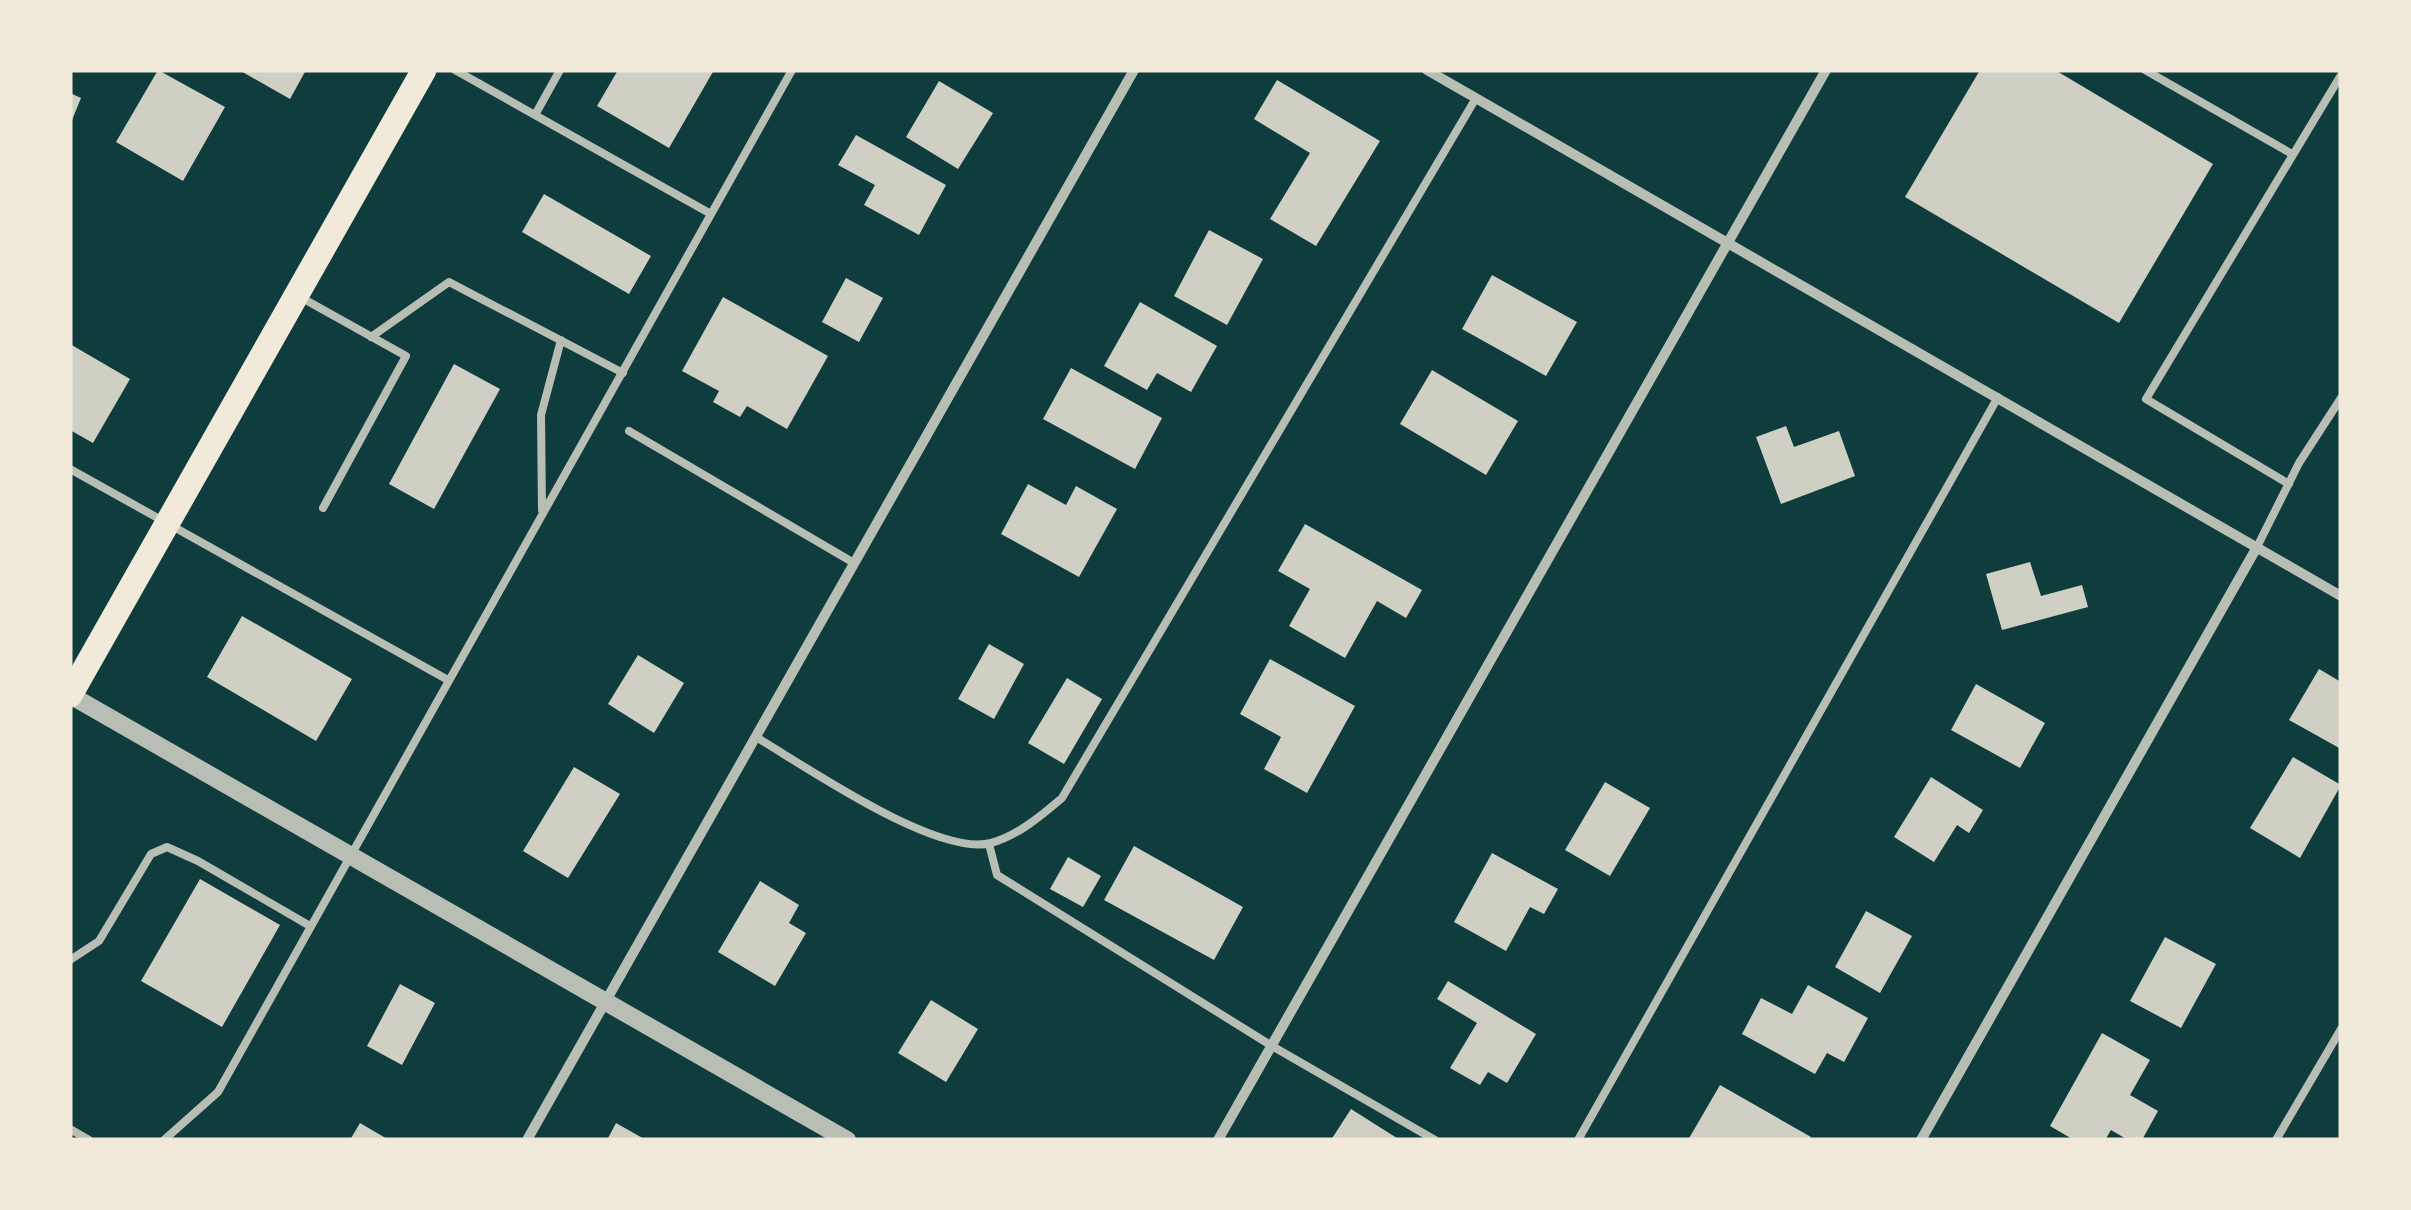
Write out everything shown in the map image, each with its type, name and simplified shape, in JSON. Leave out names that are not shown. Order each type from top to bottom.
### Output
[{"type":"main road","points":[[70,695],[424,70]]},
{"type":"street","points":[[527,1140],[1134,70]]},
{"type":"street","points":[[1426,70],[2341,596]]},
{"type":"street","points":[[1218,1140],[1826,70]]},
{"type":"street","points":[[1920,1140],[2257,548]]},
{"type":"street","points":[[70,695],[848,1140]]},
{"type":"lane","points":[[455,70],[711,214]]},
{"type":"lane","points":[[535,115],[560,70]]},
{"type":"lane","points":[[164,1140],[218,1092],[792,70]]},
{"type":"lane","points":[[2145,70],[2292,154]]},
{"type":"lane","points":[[2288,484],[2146,399],[2341,76]]},
{"type":"lane","points":[[756,737],[898,821],[953,842],[989,844],[1032,823],[1062,798],[1476,98]]},
{"type":"lane","points":[[371,337],[449,282],[623,373]]},
{"type":"lane","points":[[298,296],[406,356],[323,508]]},
{"type":"lane","points":[[542,514],[541,415],[560,340]]},
{"type":"lane","points":[[1578,1140],[1998,397]]},
{"type":"lane","points":[[2257,548],[2288,484],[2341,398]]},
{"type":"lane","points":[[629,431],[854,563]]},
{"type":"lane","points":[[70,469],[448,680]]},
{"type":"lane","points":[[989,844],[997,875],[1272,1046],[1435,1140]]},
{"type":"lane","points":[[70,960],[99,941],[152,854],[167,847],[310,926]]},
{"type":"lane","points":[[2276,1140],[2341,1029]]},
{"type":"lane","points":[[70,1129],[89,1140]]},
{"type":"building","points":[[158,70],[225,107],[183,181],[116,142]]},
{"type":"building","points":[[239,70],[306,70],[290,99]]},
{"type":"building","points":[[618,70],[714,70],[669,148],[597,106]]},
{"type":"building","points":[[1980,70],[2055,70],[2213,164],[2119,323],[1905,197]]},
{"type":"building","points":[[1277,80],[1380,141],[1316,246],[1270,219],[1310,153],[1254,119]]},
{"type":"building","points":[[939,81],[993,113],[958,169],[906,137]]},
{"type":"building","points":[[70,93],[81,98],[70,125]]},
{"type":"building","points":[[856,135],[946,185],[919,235],[864,205],[875,185],[838,165]]},
{"type":"building","points":[[544,194],[651,256],[629,294],[522,232]]},
{"type":"building","points":[[1209,230],[1263,259],[1227,325],[1174,296]]},
{"type":"building","points":[[1492,275],[1577,322],[1546,376],[1462,329]]},
{"type":"building","points":[[846,278],[883,298],[859,342],[822,322]]},
{"type":"building","points":[[723,297],[828,356],[787,429],[747,406],[740,417],[713,402],[719,391],[682,371]]},
{"type":"building","points":[[1140,302],[1217,346],[1191,392],[1157,373],[1147,390],[1104,366]]},
{"type":"building","points":[[70,344],[130,379],[93,443],[70,430]]},
{"type":"building","points":[[454,364],[500,389],[434,509],[389,484]]},
{"type":"building","points":[[1071,368],[1162,418],[1135,469],[1043,419]]},
{"type":"building","points":[[1432,370],[1518,421],[1486,475],[1400,424]]},
{"type":"building","points":[[1786,426],[1794,447],[1839,431],[1855,476],[1781,504],[1756,437]]},
{"type":"building","points":[[1028,484],[1066,505],[1076,486],[1117,509],[1079,577],[1001,534]]},
{"type":"building","points":[[1305,524],[1422,590],[1406,618],[1377,601],[1345,658],[1289,626],[1310,589],[1278,571]]},
{"type":"building","points":[[2030,562],[2041,596],[2082,585],[2088,607],[2002,630],[1986,574]]},
{"type":"building","points":[[242,616],[352,679],[316,741],[207,677]]},
{"type":"building","points":[[989,644],[1024,664],[994,719],[958,699]]},
{"type":"building","points":[[638,655],[684,683],[654,733],[608,704]]},
{"type":"building","points":[[1270,659],[1355,706],[1307,793],[1264,769],[1281,737],[1240,714]]},
{"type":"building","points":[[2319,669],[2341,682],[2341,749],[2289,720]]},
{"type":"building","points":[[1067,678],[1102,699],[1064,764],[1028,743]]},
{"type":"building","points":[[1976,684],[2045,723],[2020,768],[1951,730]]},
{"type":"building","points":[[2293,757],[2341,785],[2300,858],[2250,828]]},
{"type":"building","points":[[574,767],[620,794],[568,878],[523,851]]},
{"type":"building","points":[[1931,777],[1983,810],[1969,833],[1957,825],[1934,862],[1894,837]]},
{"type":"building","points":[[1605,782],[1650,808],[1610,876],[1565,850]]},
{"type":"building","points":[[1134,846],[1243,907],[1214,960],[1104,900]]},
{"type":"building","points":[[1492,853],[1558,889],[1544,914],[1530,907],[1506,951],[1454,922]]},
{"type":"building","points":[[1068,857],[1101,876],[1083,907],[1050,889]]},
{"type":"building","points":[[200,879],[280,925],[222,1027],[141,981]]},
{"type":"building","points":[[760,881],[799,905],[789,923],[806,933],[775,986],[718,952]]},
{"type":"building","points":[[1866,911],[1912,936],[1880,993],[1835,967]]},
{"type":"building","points":[[2165,937],[2216,964],[2181,1028],[2130,1001]]},
{"type":"building","points":[[1448,981],[1536,1034],[1507,1083],[1488,1072],[1480,1085],[1450,1068],[1477,1023],[1437,999]]},
{"type":"building","points":[[400,984],[435,1003],[402,1065],[367,1046]]},
{"type":"building","points":[[1808,985],[1868,1018],[1844,1062],[1827,1053],[1815,1074],[1742,1034],[1761,998],[1792,1014]]},
{"type":"building","points":[[931,1000],[978,1029],[946,1082],[898,1053]]},
{"type":"building","points":[[2102,1033],[2150,1060],[2130,1095],[2158,1111],[2142,1140],[2128,1140],[2111,1130],[2105,1140],[2074,1140],[2050,1126]]},
{"type":"building","points":[[1720,1085],[1811,1137],[1810,1140],[1688,1140]]},
{"type":"building","points":[[1351,1109],[1400,1140],[1331,1140]]},
{"type":"building","points":[[360,1123],[389,1140],[350,1140]]},
{"type":"building","points":[[616,1123],[646,1140],[607,1140]]}]
